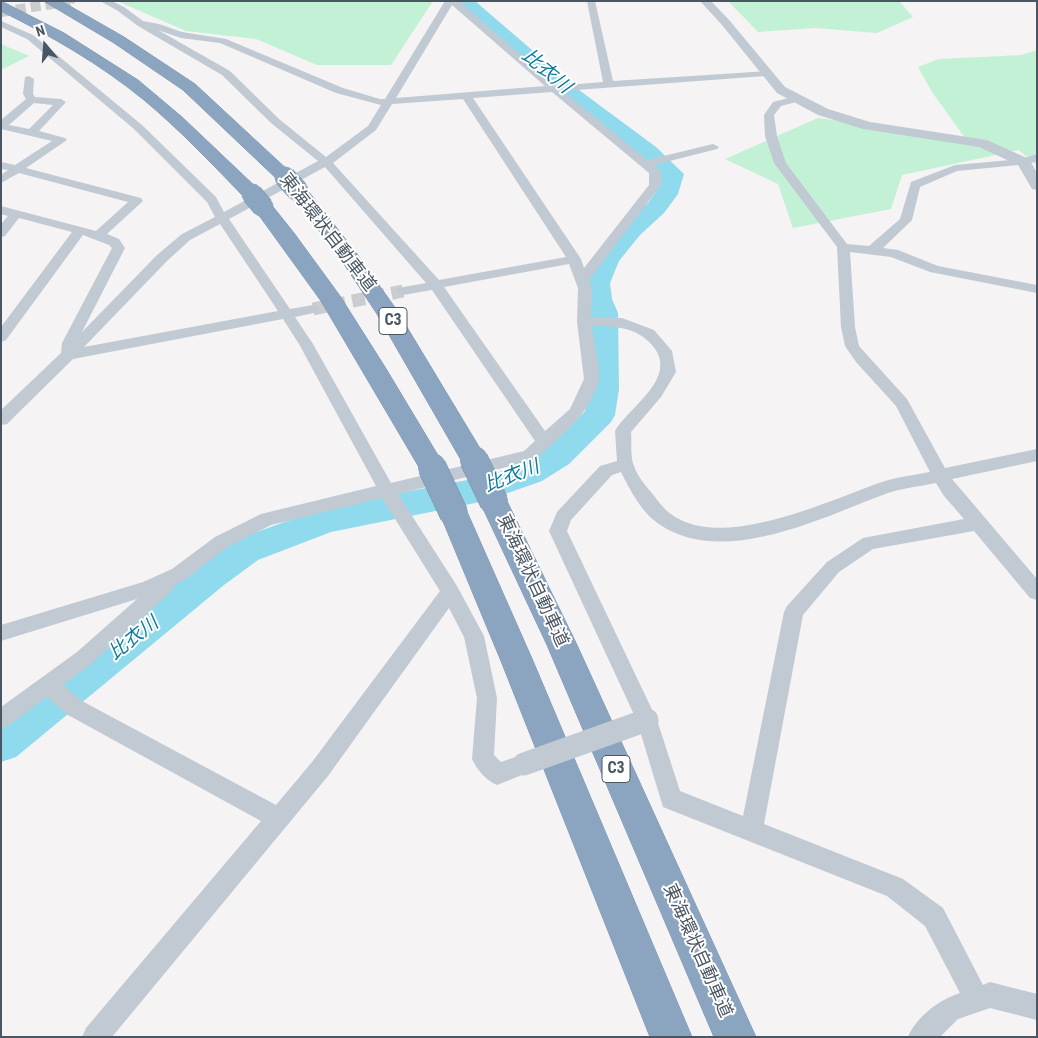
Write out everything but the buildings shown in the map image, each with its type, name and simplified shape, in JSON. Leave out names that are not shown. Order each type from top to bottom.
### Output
[{"type":"highway","name":"東海環状自動車道","points":[[51,1],[119,40],[189,87],[292,184],[345,251],[388,314],[474,460],[562,645],[735,1037]]},
{"type":"highway","name":"東海環状自動車道","points":[[1,5],[58,35],[125,78],[176,120],[257,201],[309,267],[354,334],[432,467],[454,514],[517,661],[671,1037]]},
{"type":"street","points":[[104,1],[121,9],[141,24],[226,73],[275,121],[326,162],[435,284],[545,443]]},
{"type":"street","points":[[1,420],[68,355],[162,258],[186,237],[326,162],[357,141],[372,128],[452,1],[552,88],[655,172],[655,186],[582,280]]},
{"type":"street","points":[[591,1],[608,84]]},
{"type":"street","points":[[705,1],[765,73],[781,90],[796,99],[823,112],[868,126],[982,143],[1030,160]]},
{"type":"street","points":[[141,24],[150,23],[182,35],[224,41],[334,88],[365,99],[387,103],[552,88],[765,73]]},
{"type":"street","points":[[1,24],[30,37],[138,128],[180,167],[212,200],[221,217],[254,263],[306,344],[387,491],[450,592],[474,636],[487,698],[484,759],[497,774],[647,720]]},
{"type":"street","points":[[29,79],[28,94],[32,100]]},
{"type":"street","points":[[1,720],[84,658],[179,574],[221,542],[268,519],[529,456],[576,412],[592,379],[584,322],[585,288],[574,259],[466,96]]},
{"type":"street","points":[[796,99],[776,104],[769,115],[771,136],[780,163],[843,247],[848,327],[852,346],[861,359],[902,403],[922,444],[950,490],[1037,592]]},
{"type":"street","points":[[1,126],[32,100],[61,102],[31,133]]},
{"type":"street","points":[[1,126],[61,140],[1,180]]},
{"type":"street","points":[[645,164],[713,147]]},
{"type":"street","points":[[1030,160],[1037,186]]},
{"type":"street","points":[[873,250],[906,220],[915,185],[955,168],[1030,160]]},
{"type":"street","points":[[1,165],[137,200],[98,235]]},
{"type":"street","points":[[1,210],[98,235],[114,242],[119,248],[69,343],[68,355]]},
{"type":"street","points":[[1,233],[16,214]]},
{"type":"street","points":[[1,337],[80,230]]},
{"type":"street","points":[[843,247],[903,256],[935,269],[1037,289]]},
{"type":"street","points":[[403,291],[574,259]]},
{"type":"street","points":[[68,355],[313,309]]},
{"type":"street","points":[[584,322],[622,322],[649,333],[665,351],[668,372],[656,393],[623,431],[625,465],[636,485],[663,518],[676,526],[693,531],[713,534],[737,533],[788,524],[887,487],[1037,455]]},
{"type":"street","points":[[625,465],[606,470],[563,517],[558,531],[647,720],[671,799],[895,886],[934,917],[976,998]]},
{"type":"street","points":[[751,830],[794,612],[833,567],[869,543],[979,523]]},
{"type":"street","points":[[1,633],[148,588],[179,574]]},
{"type":"street","points":[[95,1037],[320,769],[450,592]]},
{"type":"street","points":[[47,685],[74,708],[278,818]]},
{"type":"street","points":[[921,1037],[950,1009],[990,994],[1033,1011]]},
{"type":"green space","points":[[117,1],[433,1],[391,65],[317,65],[256,39],[186,31]]},
{"type":"green space","points":[[728,1],[899,1],[913,17],[877,33],[815,28],[758,32]]},
{"type":"green space","points":[[1,44],[29,56],[1,70]]},
{"type":"green space","points":[[1037,50],[1037,166],[1019,150],[902,175],[891,209],[793,228],[778,184],[725,159],[818,118],[965,138],[932,92],[918,67],[939,59],[1022,55]]},
{"type":"waterway","name":"比衣川","points":[[1,743],[211,575],[246,550],[327,520],[485,489],[531,473],[558,456],[600,415],[604,389],[604,313],[599,299],[597,283],[607,259],[631,230],[656,208],[666,194],[673,174],[648,151],[581,102],[464,1]]},
{"type":"tunnel","points":[[1,12],[71,1]]},
{"type":"tunnel","points":[[313,309],[403,291]]}]
